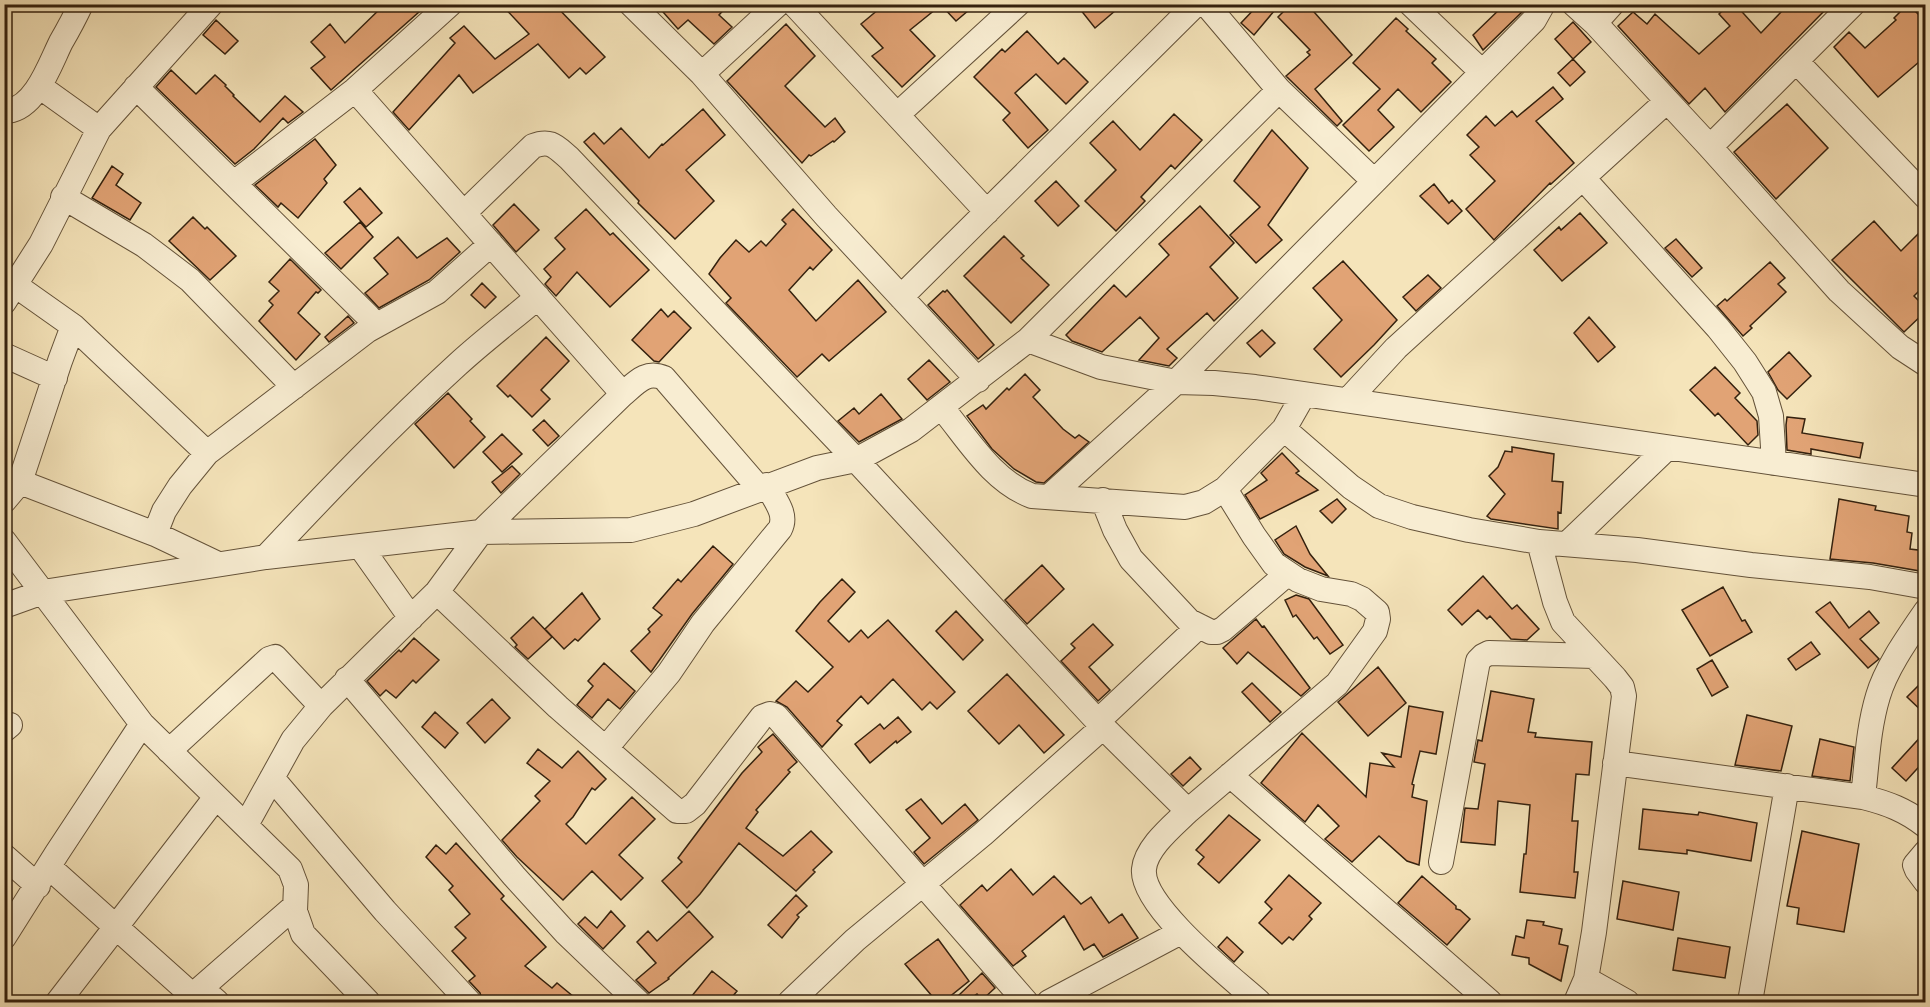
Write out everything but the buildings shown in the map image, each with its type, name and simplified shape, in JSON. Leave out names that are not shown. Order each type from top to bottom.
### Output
[{"type":"street","points":[[4,108],[8,111],[15,110],[39,86],[50,70],[81,4]]},
{"type":"street","points":[[207,453],[74,326],[10,293],[40,244],[99,129],[211,4]]},
{"type":"street","points":[[234,183],[355,90],[450,4]]},
{"type":"street","points":[[631,4],[702,74],[826,216],[978,380]]},
{"type":"street","points":[[702,74],[778,4]]},
{"type":"street","points":[[794,4],[987,212]]},
{"type":"street","points":[[898,114],[1018,4]]},
{"type":"street","points":[[901,297],[1196,4]]},
{"type":"street","points":[[1206,4],[1279,90],[1374,181]]},
{"type":"street","points":[[1411,4],[1482,72]]},
{"type":"street","points":[[1050,496],[1176,382],[1534,20],[1543,4]]},
{"type":"street","points":[[1574,4],[1595,23],[1710,147],[1839,291],[1899,347],[1926,364]]},
{"type":"street","points":[[1595,23],[1612,4]]},
{"type":"street","points":[[1710,147],[1853,4]]},
{"type":"street","points":[[1796,61],[1926,197]]},
{"type":"street","points":[[39,86],[99,129]]},
{"type":"street","points":[[136,87],[368,316],[371,321],[368,330]]},
{"type":"street","points":[[355,90],[623,394]]},
{"type":"street","points":[[4,606],[43,592],[216,563],[481,532],[631,530],[694,514],[817,468],[856,460],[910,430],[942,408],[1028,340],[1279,90]]},
{"type":"street","points":[[1348,400],[1396,348],[1667,101]]},
{"type":"street","points":[[464,213],[533,146],[542,142],[552,144],[569,158],[856,460],[1101,724],[1188,811]]},
{"type":"street","points":[[1583,178],[1718,328],[1745,362],[1764,392],[1771,416],[1774,463]]},
{"type":"street","points":[[63,197],[144,245],[190,280],[294,387]]},
{"type":"street","points":[[155,534],[164,511],[180,486],[207,453],[368,330],[401,314],[437,292],[491,244]]},
{"type":"street","points":[[266,557],[352,467],[458,364],[538,297]]},
{"type":"street","points":[[4,501],[20,482],[74,326]]},
{"type":"street","points":[[1028,340],[1101,367],[1176,382],[1214,383],[1348,400],[1926,485]]},
{"type":"street","points":[[4,355],[55,378]]},
{"type":"street","points":[[246,825],[293,740],[321,706],[437,592],[481,532],[623,394],[647,375],[655,375],[663,378],[763,487],[784,521],[780,529],[703,623],[669,673],[606,748]]},
{"type":"street","points":[[942,408],[998,477],[1017,490],[1032,496],[1185,507],[1204,502],[1225,489],[1284,429],[1304,394]]},
{"type":"street","points":[[1284,429],[1351,488],[1380,506],[1412,517],[1539,542],[1637,550],[1870,577],[1926,587]]},
{"type":"street","points":[[1566,544],[1667,448]]},
{"type":"street","points":[[20,482],[155,534],[216,563]]},
{"type":"street","points":[[1225,489],[1274,564],[1287,574],[1321,589],[1351,594],[1362,599],[1377,612],[1378,619],[1375,632],[1337,684],[1188,811],[1161,837],[1148,857],[1144,869],[1147,884],[1155,902],[1181,932],[1259,1002]]},
{"type":"street","points":[[1103,500],[1131,559],[1189,621],[1211,632],[1223,629],[1287,574]]},
{"type":"street","points":[[4,541],[142,724],[290,868],[296,885],[295,911],[303,934],[368,1002]]},
{"type":"street","points":[[1539,542],[1558,612],[1563,622],[1622,687],[1624,696],[1594,932],[1586,979],[1576,1002]]},
{"type":"street","points":[[360,546],[411,618]]},
{"type":"street","points":[[437,592],[558,707],[677,812],[695,804],[762,717],[770,714],[776,716],[1026,1002]]},
{"type":"street","points":[[1863,797],[1870,730],[1878,694],[1891,666],[1926,611]]},
{"type":"street","points":[[790,1002],[855,940],[983,834],[1101,724],[1199,626]]},
{"type":"street","points":[[1441,862],[1478,661],[1489,653],[1594,656]]},
{"type":"street","points":[[169,751],[269,659],[276,657],[321,706]]},
{"type":"street","points":[[347,679],[514,876],[565,932],[638,1002]]},
{"type":"street","points":[[4,937],[142,724]]},
{"type":"street","points":[[1616,763],[1863,797],[1895,806],[1914,816],[1926,826]]},
{"type":"street","points":[[1230,775],[1490,1002]]},
{"type":"street","points":[[272,778],[385,911],[469,1002]]},
{"type":"street","points":[[1750,1002],[1787,786]]},
{"type":"street","points":[[58,1002],[216,797]]},
{"type":"street","points":[[1926,852],[1916,865],[1926,882]]},
{"type":"street","points":[[4,856],[43,876],[115,928],[199,997],[296,906]]},
{"type":"street","points":[[1049,1002],[1181,932]]},
{"type":"street","points":[[1586,979],[1627,1002]]}]
